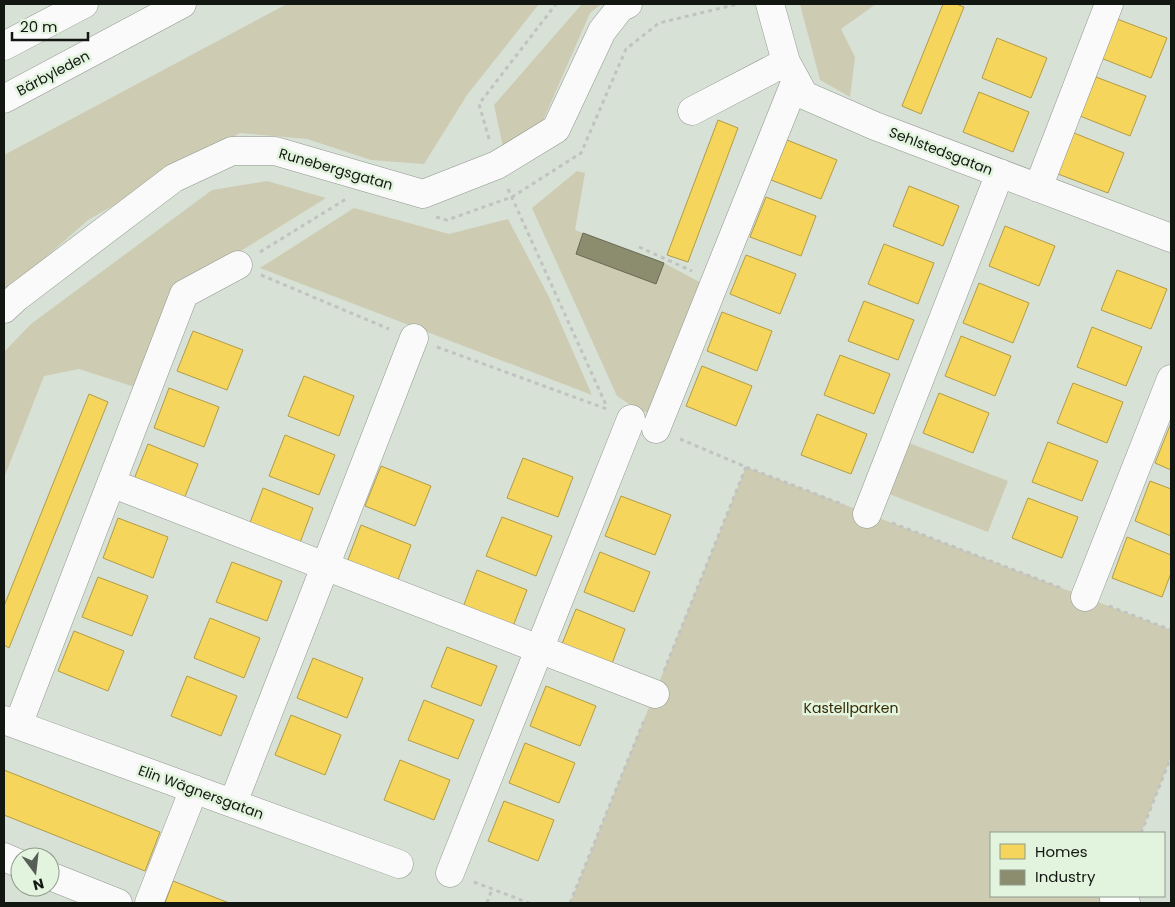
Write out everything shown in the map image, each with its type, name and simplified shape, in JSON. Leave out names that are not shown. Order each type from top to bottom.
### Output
[{"type":"street","points":[[4,46],[84,4]]},
{"type":"street","name":"Bärbyleden","points":[[4,99],[182,4]]},
{"type":"street","name":"Runebergsgatan","points":[[4,310],[25,291],[174,178],[232,152],[275,151],[423,194],[497,165],[556,129],[602,32],[620,8],[628,4]]},
{"type":"street","name":"Sehlstedsgatan","points":[[770,4],[791,71],[804,95],[875,126],[1171,238]]},
{"type":"street","points":[[1038,188],[1109,4]]},
{"type":"street","points":[[692,111],[791,71]]},
{"type":"street","points":[[656,429],[716,281],[791,71]]},
{"type":"street","points":[[867,514],[1000,173]]},
{"type":"street","points":[[11,722],[112,483],[184,294],[238,266]]},
{"type":"street","points":[[233,803],[414,338]]},
{"type":"street","points":[[1085,597],[1171,379]]},
{"type":"street","points":[[450,873],[631,419]]},
{"type":"street","points":[[112,483],[655,694]]},
{"type":"street","name":"Elin Wägnersgatan","points":[[11,722],[399,864]]},
{"type":"street","points":[[149,903],[194,789]]},
{"type":"street","points":[[60,880],[118,903]]},
{"type":"path","points":[[238,266],[414,338],[608,409],[497,165],[479,104],[556,4]]},
{"type":"path","points":[[341,192],[350,196]]},
{"type":"path","points":[[639,247],[716,281]]},
{"type":"path","points":[[656,429],[746,467],[1171,630]]},
{"type":"path","points":[[1141,832],[1171,757]]},
{"type":"path","points":[[487,903],[492,889]]},
{"type":"green space","points":[[287,4],[539,4],[467,95],[424,164],[371,160],[307,139],[240,133],[88,220],[4,294],[4,155]]},
{"type":"green space","points":[[582,4],[601,4],[590,13],[542,123],[503,147],[494,105]]},
{"type":"green space","points":[[800,4],[876,4],[841,29],[855,57],[850,97],[820,80]]},
{"type":"green space","points":[[577,171],[585,173],[575,230],[583,233],[576,254],[656,284],[664,263],[705,285],[650,414],[617,396],[532,208]]},
{"type":"green space","points":[[267,181],[326,198],[189,283],[138,388],[79,369],[44,376],[4,478],[4,352],[31,324],[212,190]]},
{"type":"green space","points":[[354,208],[449,234],[508,219],[549,297],[592,395],[260,268]]},
{"type":"green space","points":[[896,438],[1008,481],[988,532],[876,489]]},
{"type":"green space","name":"Kastellparken","points":[[746,467],[1171,630],[1171,757],[1141,832],[990,832],[990,897],[1117,897],[1126,903],[570,903]]},
{"type":"building: Homes","points":[[943,4],[956,4],[964,7],[921,114],[902,106]]},
{"type":"building: Homes","points":[[1117,19],[1167,38],[1151,78],[1101,58]]},
{"type":"building: Homes","points":[[997,38],[1047,58],[1031,98],[982,78]]},
{"type":"building: Homes","points":[[1096,77],[1146,96],[1130,136],[1080,116]]},
{"type":"building: Homes","points":[[979,92],[1029,112],[1013,152],[963,132]]},
{"type":"building: Homes","points":[[718,120],[738,128],[688,262],[667,255]]},
{"type":"building: Homes","points":[[1074,133],[1124,153],[1108,193],[1058,174]]},
{"type":"building: Homes","points":[[787,140],[837,160],[821,199],[771,180]]},
{"type":"building: Homes","points":[[909,186],[959,206],[943,246],[893,226]]},
{"type":"building: Homes","points":[[766,197],[816,216],[801,256],[750,237]]},
{"type":"building: Homes","points":[[1005,226],[1055,246],[1039,286],[989,266]]},
{"type":"building: Homes","points":[[884,244],[934,263],[918,304],[868,284]]},
{"type":"building: Homes","points":[[746,255],[796,274],[780,314],[730,294]]},
{"type":"building: Homes","points":[[1117,270],[1167,289],[1151,329],[1101,310]]},
{"type":"building: Homes","points":[[979,283],[1029,303],[1013,343],[963,323]]},
{"type":"building: Homes","points":[[864,301],[914,320],[898,360],[848,341]]},
{"type":"building: Homes","points":[[722,312],[772,331],[757,371],[707,351]]},
{"type":"building: Homes","points":[[1092,327],[1142,347],[1126,386],[1077,367]]},
{"type":"building: Homes","points":[[193,331],[243,350],[227,390],[177,371]]},
{"type":"building: Homes","points":[[961,336],[1011,356],[995,396],[945,376]]},
{"type":"building: Homes","points":[[840,355],[890,374],[874,414],[824,395]]},
{"type":"building: Homes","points":[[702,366],[752,386],[736,426],[686,406]]},
{"type":"building: Homes","points":[[304,376],[354,396],[339,436],[288,416]]},
{"type":"building: Homes","points":[[1073,383],[1123,402],[1107,443],[1057,423]]},
{"type":"building: Homes","points":[[169,388],[219,407],[204,447],[154,428]]},
{"type":"building: Homes","points":[[939,393],[989,413],[973,453],[923,433]]},
{"type":"building: Homes","points":[[89,394],[108,402],[9,648],[4,645],[4,606]]},
{"type":"building: Homes","points":[[817,414],[867,434],[851,474],[801,455]]},
{"type":"building: Homes","points":[[1171,423],[1171,470],[1155,463]]},
{"type":"building: Homes","points":[[285,435],[335,455],[319,495],[269,476]]},
{"type":"building: Homes","points":[[1048,442],[1098,461],[1082,501],[1032,482]]},
{"type":"building: Homes","points":[[148,444],[198,464],[182,504],[132,484]]},
{"type":"building: Homes","points":[[523,458],[573,477],[558,517],[507,498]]},
{"type":"building: Homes","points":[[381,466],[431,486],[415,526],[365,506]]},
{"type":"building: Homes","points":[[1150,481],[1171,489],[1171,536],[1135,521]]},
{"type":"building: Homes","points":[[263,488],[313,508],[298,548],[248,528]]},
{"type":"building: Homes","points":[[621,496],[671,515],[655,555],[605,536]]},
{"type":"building: Homes","points":[[1028,498],[1078,517],[1062,558],[1012,538]]},
{"type":"building: Homes","points":[[502,517],[552,536],[536,576],[486,556]]},
{"type":"building: Homes","points":[[118,518],[168,537],[153,578],[103,558]]},
{"type":"building: Homes","points":[[361,525],[411,545],[396,585],[346,565]]},
{"type":"building: Homes","points":[[1127,537],[1171,555],[1171,573],[1162,597],[1112,578]]},
{"type":"building: Homes","points":[[600,552],[650,572],[634,612],[584,592]]},
{"type":"building: Homes","points":[[232,562],[282,581],[267,621],[216,602]]},
{"type":"building: Homes","points":[[477,570],[527,590],[512,629],[462,610]]},
{"type":"building: Homes","points":[[98,577],[148,596],[132,636],[82,617]]},
{"type":"building: Homes","points":[[576,609],[625,629],[610,669],[560,649]]},
{"type":"building: Homes","points":[[210,618],[260,638],[244,678],[194,658]]},
{"type":"building: Homes","points":[[74,631],[124,651],[108,691],[58,671]]},
{"type":"building: Homes","points":[[447,647],[497,666],[481,706],[431,687]]},
{"type":"building: Homes","points":[[313,658],[363,678],[347,718],[297,698]]},
{"type":"building: Homes","points":[[187,676],[237,696],[221,736],[171,716]]},
{"type":"building: Homes","points":[[546,686],[596,706],[580,746],[530,726]]},
{"type":"building: Homes","points":[[424,700],[474,720],[458,759],[408,740]]},
{"type":"building: Homes","points":[[291,715],[341,735],[325,775],[275,755]]},
{"type":"building: Homes","points":[[525,743],[575,763],[559,803],[509,783]]},
{"type":"building: Homes","points":[[400,760],[450,780],[434,820],[384,800]]},
{"type":"building: Homes","points":[[4,770],[160,832],[145,871],[4,815]]},
{"type":"building: Homes","points":[[504,801],[554,820],[538,861],[488,841]]},
{"type":"building: Homes","points":[[173,881],[229,903],[165,903]]},
{"type":"building: Industry","points":[[583,233],[664,263],[656,284],[576,254]]}]
